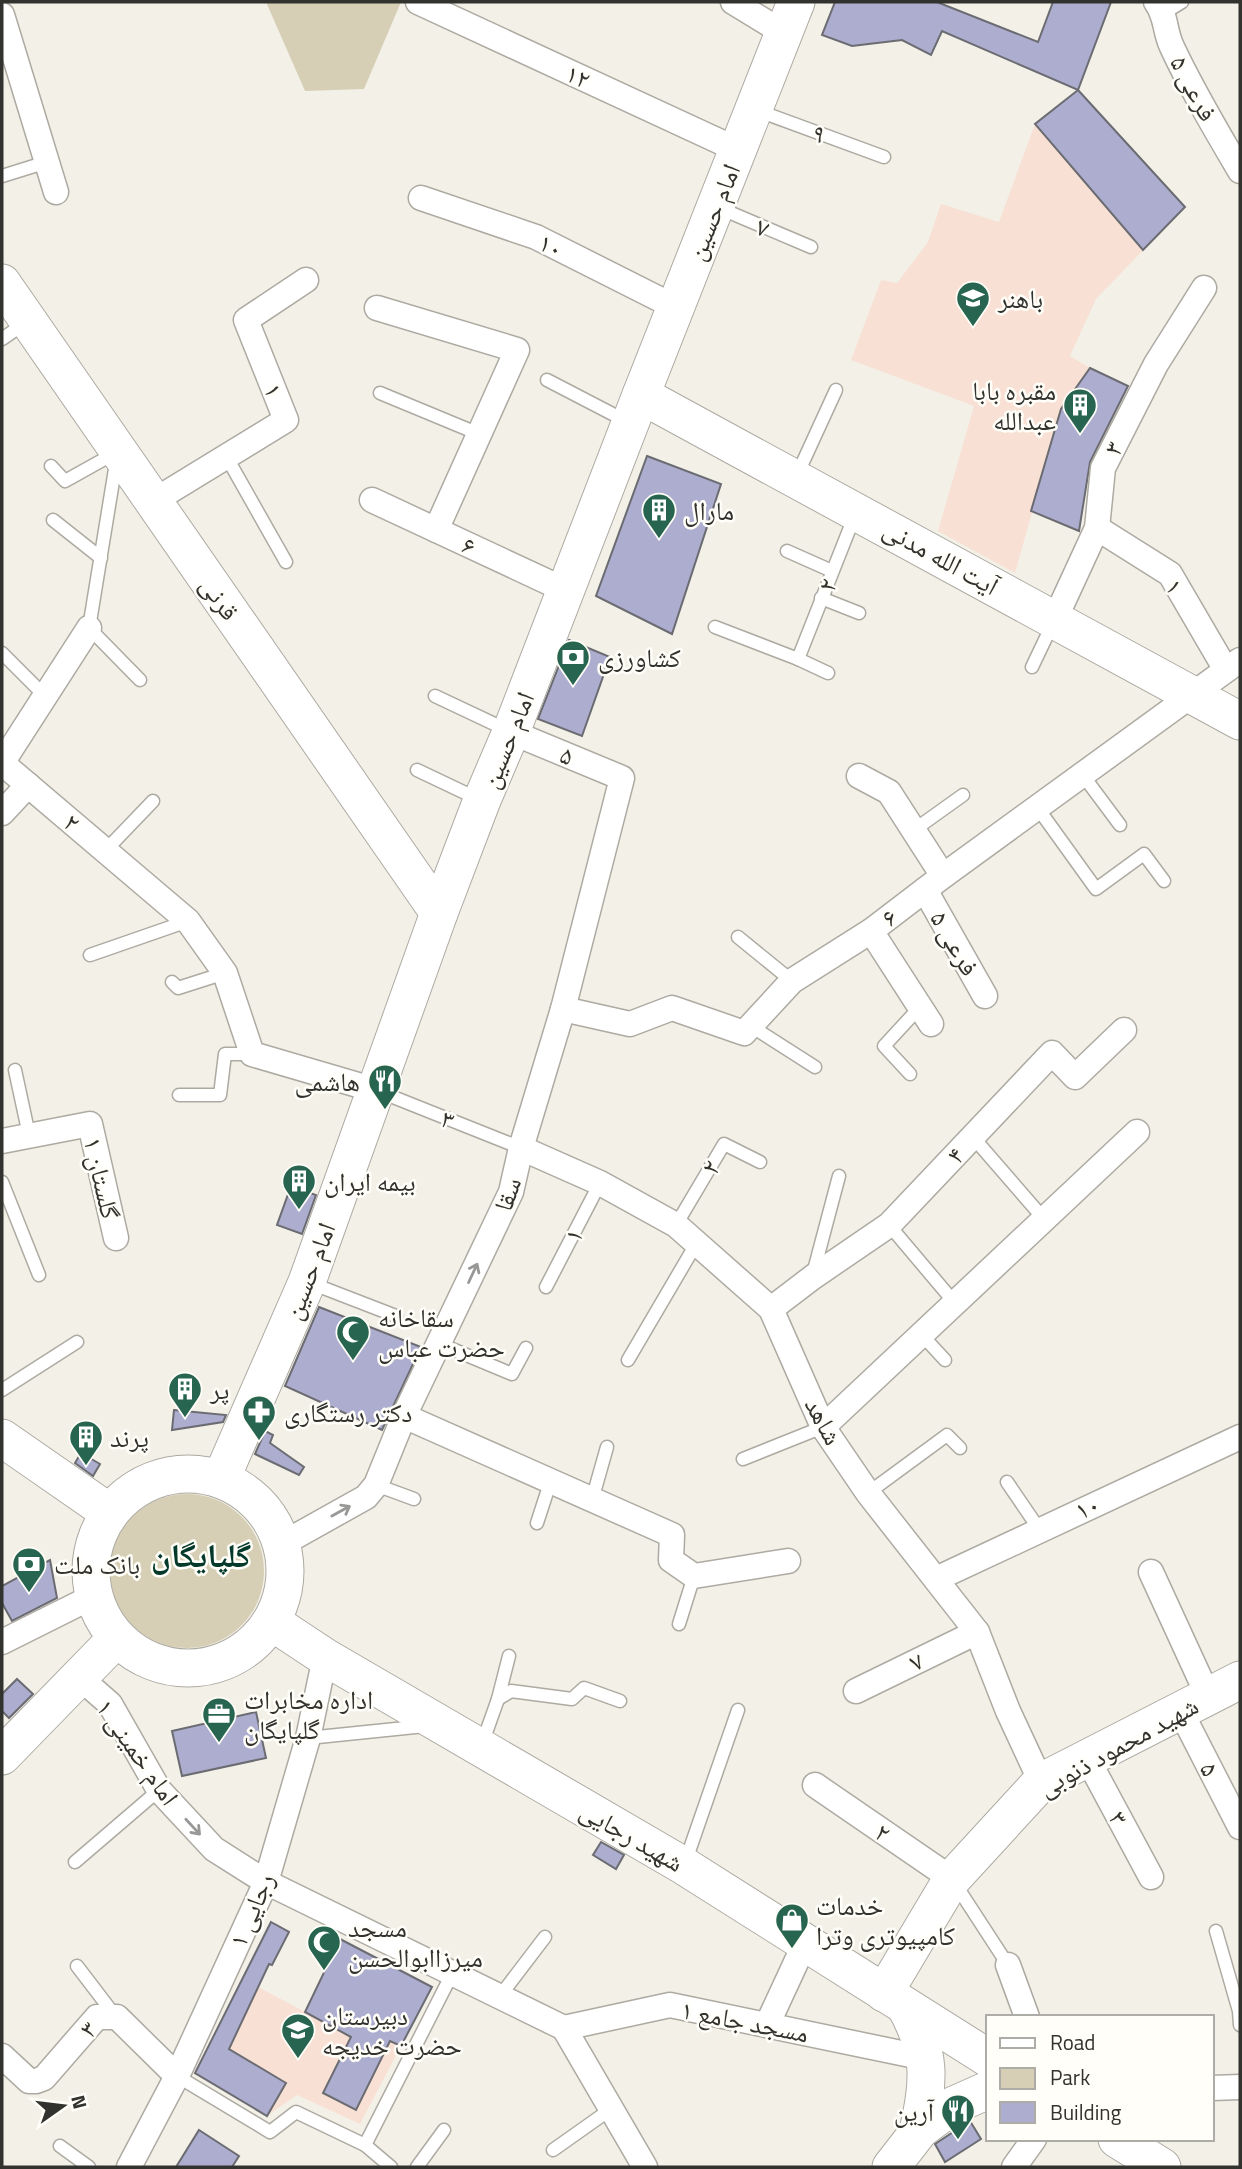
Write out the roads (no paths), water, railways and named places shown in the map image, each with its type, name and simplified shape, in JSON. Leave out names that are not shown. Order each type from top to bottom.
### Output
[{"type":"main road","name":"امام حسین","points":[[221,1479],[292,1329],[439,913],[790,17]]},
{"type":"main road","name":"قرنی","points":[[2,283],[15,330],[118,452],[439,913]]},
{"type":"main road","name":"آیت الله مدنی","points":[[635,409],[795,479],[1240,721]]},
{"type":"main road","points":[[2,1438],[110,1513]]},
{"type":"main road","points":[[172,1474],[197,1474],[221,1479],[242,1489],[259,1504],[273,1523],[282,1544],[286,1571],[282,1598],[272,1622],[258,1639],[241,1653],[222,1663],[194,1669],[166,1666],[139,1656],[117,1638],[103,1618],[94,1595],[91,1567],[96,1538],[110,1513],[127,1494],[148,1481],[172,1474]]},
{"type":"main road","name":"شهید رجایی","points":[[272,1622],[325,1657],[684,1866],[985,2056]]},
{"type":"main road","points":[[2,1756],[117,1638]]},
{"type":"main road","name":"شهید محمود ذنوبی","points":[[894,1999],[952,1879],[1041,1782],[1240,1680]]},
{"type":"main road","points":[[894,1999],[921,2040],[925,2058],[927,2095],[918,2131]]},
{"type":"main road","points":[[891,2167],[918,2131],[985,2056]]},
{"type":"main road","points":[[918,2131],[952,2106],[986,2091]]},
{"type":"main road","points":[[1121,2141],[1162,2167]]},
{"type":"street","name":"۱۲","points":[[418,2],[738,150]]},
{"type":"street","points":[[733,2],[790,17]]},
{"type":"street","name":"فرعی ۵","points":[[1167,6],[1165,33],[1195,95],[1240,171]]},
{"type":"street","points":[[2,15],[56,192]]},
{"type":"street","name":"۱۰","points":[[421,198],[536,237],[675,307]]},
{"type":"street","name":"۱","points":[[152,502],[286,420],[246,320],[306,281]]},
{"type":"street","name":"۳","points":[[1055,619],[1097,528],[1103,468],[1156,363],[1204,288]]},
{"type":"street","points":[[377,308],[517,350],[436,530]]},
{"type":"street","name":"۶","points":[[372,500],[565,590]]},
{"type":"street","name":"۱","points":[[1097,528],[1170,574],[1233,665]]},
{"type":"street","name":"۲","points":[[89,628],[2,763],[188,921],[225,973],[252,1054]]},
{"type":"street","points":[[1192,694],[1233,665]]},
{"type":"street","name":"۶","points":[[751,1026],[792,981],[871,931],[1192,694]]},
{"type":"street","name":"۵","points":[[511,732],[622,778]]},
{"type":"street","name":"فرعی ۵","points":[[859,776],[889,792],[914,830],[934,883],[985,996]]},
{"type":"street","name":"سقا","points":[[282,1544],[366,1497],[376,1485],[404,1416],[511,1192],[521,1148],[563,1009],[622,778]]},
{"type":"street","points":[[2,813],[27,785]]},
{"type":"street","points":[[871,931],[926,1015]]},
{"type":"street","points":[[563,1009],[630,1024],[672,1009],[744,1033],[751,1026]]},
{"type":"street","name":"۴","points":[[771,1309],[813,1276],[889,1225],[1052,1053],[1075,1077],[1124,1030]]},
{"type":"street","points":[[252,1054],[375,1090]]},
{"type":"street","name":"گلستان ۱","points":[[2,1141],[90,1124],[116,1238]]},
{"type":"street","points":[[823,1427],[1137,1132]]},
{"type":"street","name":"شاهد","points":[[521,1148],[600,1183],[676,1225],[771,1309],[823,1427],[868,1493],[977,1632],[1008,1711],[1041,1782]]},
{"type":"street","points":[[404,1416],[672,1535],[671,1560],[694,1576],[788,1561]]},
{"type":"street","name":"۱۰","points":[[936,1579],[1240,1437]]},
{"type":"street","points":[[1151,1572],[1194,1703]]},
{"type":"street","points":[[2,1642],[94,1595]]},
{"type":"street","name":"۷","points":[[856,1691],[977,1632]]},
{"type":"street","name":"رجایی ۱","points":[[177,2076],[266,1882],[307,1738],[325,1657]]},
{"type":"street","name":"امام خمینی ۱","points":[[79,1677],[110,1704],[159,1790],[214,1849],[266,1882],[564,2028]]},
{"type":"street","name":"۵","points":[[1194,1703],[1240,1827]]},
{"type":"street","name":"۳","points":[[1087,1758],[1151,1877]]},
{"type":"street","name":"۲","points":[[815,1785],[952,1879]]},
{"type":"street","points":[[767,2025],[805,1943]]},
{"type":"street","points":[[1008,1965],[1026,2015]]},
{"type":"street","name":"مسجد جامع ۱","points":[[564,2028],[670,2005],[925,2058]]},
{"type":"street","name":"۳","points":[[2,2056],[29,2081],[44,2078],[97,2017],[107,2015],[117,2017],[177,2076]]},
{"type":"street","points":[[564,2028],[645,2167]]},
{"type":"street","points":[[129,2167],[177,2076]]},
{"type":"street","points":[[1214,2088],[1240,2087]]},
{"type":"street","points":[[1014,2167],[1033,2141]]},
{"type":"lane","name":"۹","points":[[753,109],[884,157]]},
{"type":"lane","points":[[2,176],[47,162]]},
{"type":"lane","name":"۷","points":[[715,206],[811,247]]},
{"type":"lane","points":[[547,380],[635,409]]},
{"type":"lane","points":[[795,479],[836,390]]},
{"type":"lane","points":[[380,393],[479,434]]},
{"type":"lane","points":[[51,466],[65,481],[118,452]]},
{"type":"lane","name":"۲","points":[[89,628],[118,452]]},
{"type":"lane","points":[[226,456],[286,562]]},
{"type":"lane","name":"۲","points":[[798,659],[856,512]]},
{"type":"lane","points":[[53,520],[101,558]]},
{"type":"lane","points":[[787,551],[832,570]]},
{"type":"lane","points":[[821,598],[859,613]]},
{"type":"lane","points":[[1032,667],[1055,619]]},
{"type":"lane","points":[[715,627],[828,673]]},
{"type":"lane","points":[[89,628],[140,680]]},
{"type":"lane","points":[[2,653],[46,697]]},
{"type":"lane","points":[[435,696],[511,732]]},
{"type":"lane","points":[[417,770],[482,800]]},
{"type":"lane","points":[[1082,774],[1120,825]]},
{"type":"lane","points":[[914,830],[963,795]]},
{"type":"lane","points":[[105,851],[153,801]]},
{"type":"lane","points":[[1037,807],[1096,889],[1144,854],[1164,881]]},
{"type":"lane","points":[[90,955],[188,921]]},
{"type":"lane","points":[[738,937],[792,981]]},
{"type":"lane","points":[[172,982],[178,988],[225,973]]},
{"type":"lane","points":[[910,1074],[884,1046],[926,1015]]},
{"type":"lane","points":[[751,1026],[816,1067]]},
{"type":"lane","points":[[178,1095],[220,1095],[225,1054],[252,1054]]},
{"type":"lane","points":[[15,1070],[29,1135]]},
{"type":"lane","name":"۳","points":[[375,1090],[521,1148]]},
{"type":"lane","points":[[972,1136],[1044,1220]]},
{"type":"lane","name":"۲","points":[[676,1225],[724,1144],[760,1161]]},
{"type":"lane","points":[[813,1276],[839,1176]]},
{"type":"lane","points":[[2,1182],[39,1275]]},
{"type":"lane","name":"۱","points":[[546,1287],[600,1183]]},
{"type":"lane","points":[[889,1225],[954,1302]]},
{"type":"lane","points":[[628,1360],[696,1244]]},
{"type":"lane","points":[[307,1282],[396,1316]]},
{"type":"lane","points":[[921,1334],[945,1360]]},
{"type":"lane","points":[[2,1390],[77,1342]]},
{"type":"lane","points":[[440,1344],[512,1374],[526,1348]]},
{"type":"lane","points":[[743,1459],[823,1427]]},
{"type":"lane","points":[[868,1493],[947,1435],[960,1448]]},
{"type":"lane","points":[[592,1500],[607,1447]]},
{"type":"lane","points":[[1007,1482],[1039,1529]]},
{"type":"lane","points":[[537,1523],[550,1483]]},
{"type":"lane","points":[[376,1485],[414,1499]]},
{"type":"lane","points":[[679,1624],[694,1576]]},
{"type":"lane","points":[[481,1748],[509,1656]]},
{"type":"lane","points":[[498,1699],[511,1691],[572,1699],[584,1688],[620,1701]]},
{"type":"lane","points":[[684,1866],[738,1710]]},
{"type":"lane","points":[[307,1738],[440,1724]]},
{"type":"lane","points":[[75,1862],[159,1790]]},
{"type":"lane","points":[[952,1879],[1008,1965]]},
{"type":"lane","points":[[1216,1931],[1240,2011],[1240,2025]]},
{"type":"lane","points":[[500,1996],[545,1937]]},
{"type":"lane","points":[[77,1966],[117,2017]]},
{"type":"lane","points":[[365,2145],[453,1972]]},
{"type":"lane","points":[[177,2076],[270,2132],[296,2112],[365,2145],[391,2167]]},
{"type":"lane","points":[[553,2150],[611,2109]]},
{"type":"lane","points":[[417,2167],[444,2130]]},
{"type":"lane","points":[[60,2146],[89,2167]]},
{"type":"place","name":"باهنر","points":[[973,328]]},
{"type":"place","name":"مقبره بابا عبدالله","points":[[1080,435]]},
{"type":"place","name":"مارال","points":[[659,540]]},
{"type":"place","name":"کشاورزی","points":[[573,687]]},
{"type":"place","name":"هاشمی","points":[[385,1111]]},
{"type":"place","name":"بیمه ایران","points":[[299,1211]]},
{"type":"place","name":"سقاخانه حضرت عباس","points":[[353,1362]]},
{"type":"place","name":"پر","points":[[185,1419]]},
{"type":"place","name":"دکتر رستگاری","points":[[259,1442]]},
{"type":"place","name":"پرند","points":[[86,1467]]},
{"type":"place","name":"بانک ملت","points":[[29,1594]]},
{"type":"place","name":"اداره مخابرات گلپایگان","points":[[219,1744]]},
{"type":"place","name":"خدمات کامپیوتری وترا","points":[[792,1950]]},
{"type":"place","name":"مسجد میرزاابوالحسن","points":[[324,1972]]},
{"type":"place","name":"دبیرستان حضرت خدیجه","points":[[298,2060]]},
{"type":"place","name":"آرین","points":[[958,2141]]},
{"type":"district","name":"گلپایگان","points":[[201,1555]]}]
